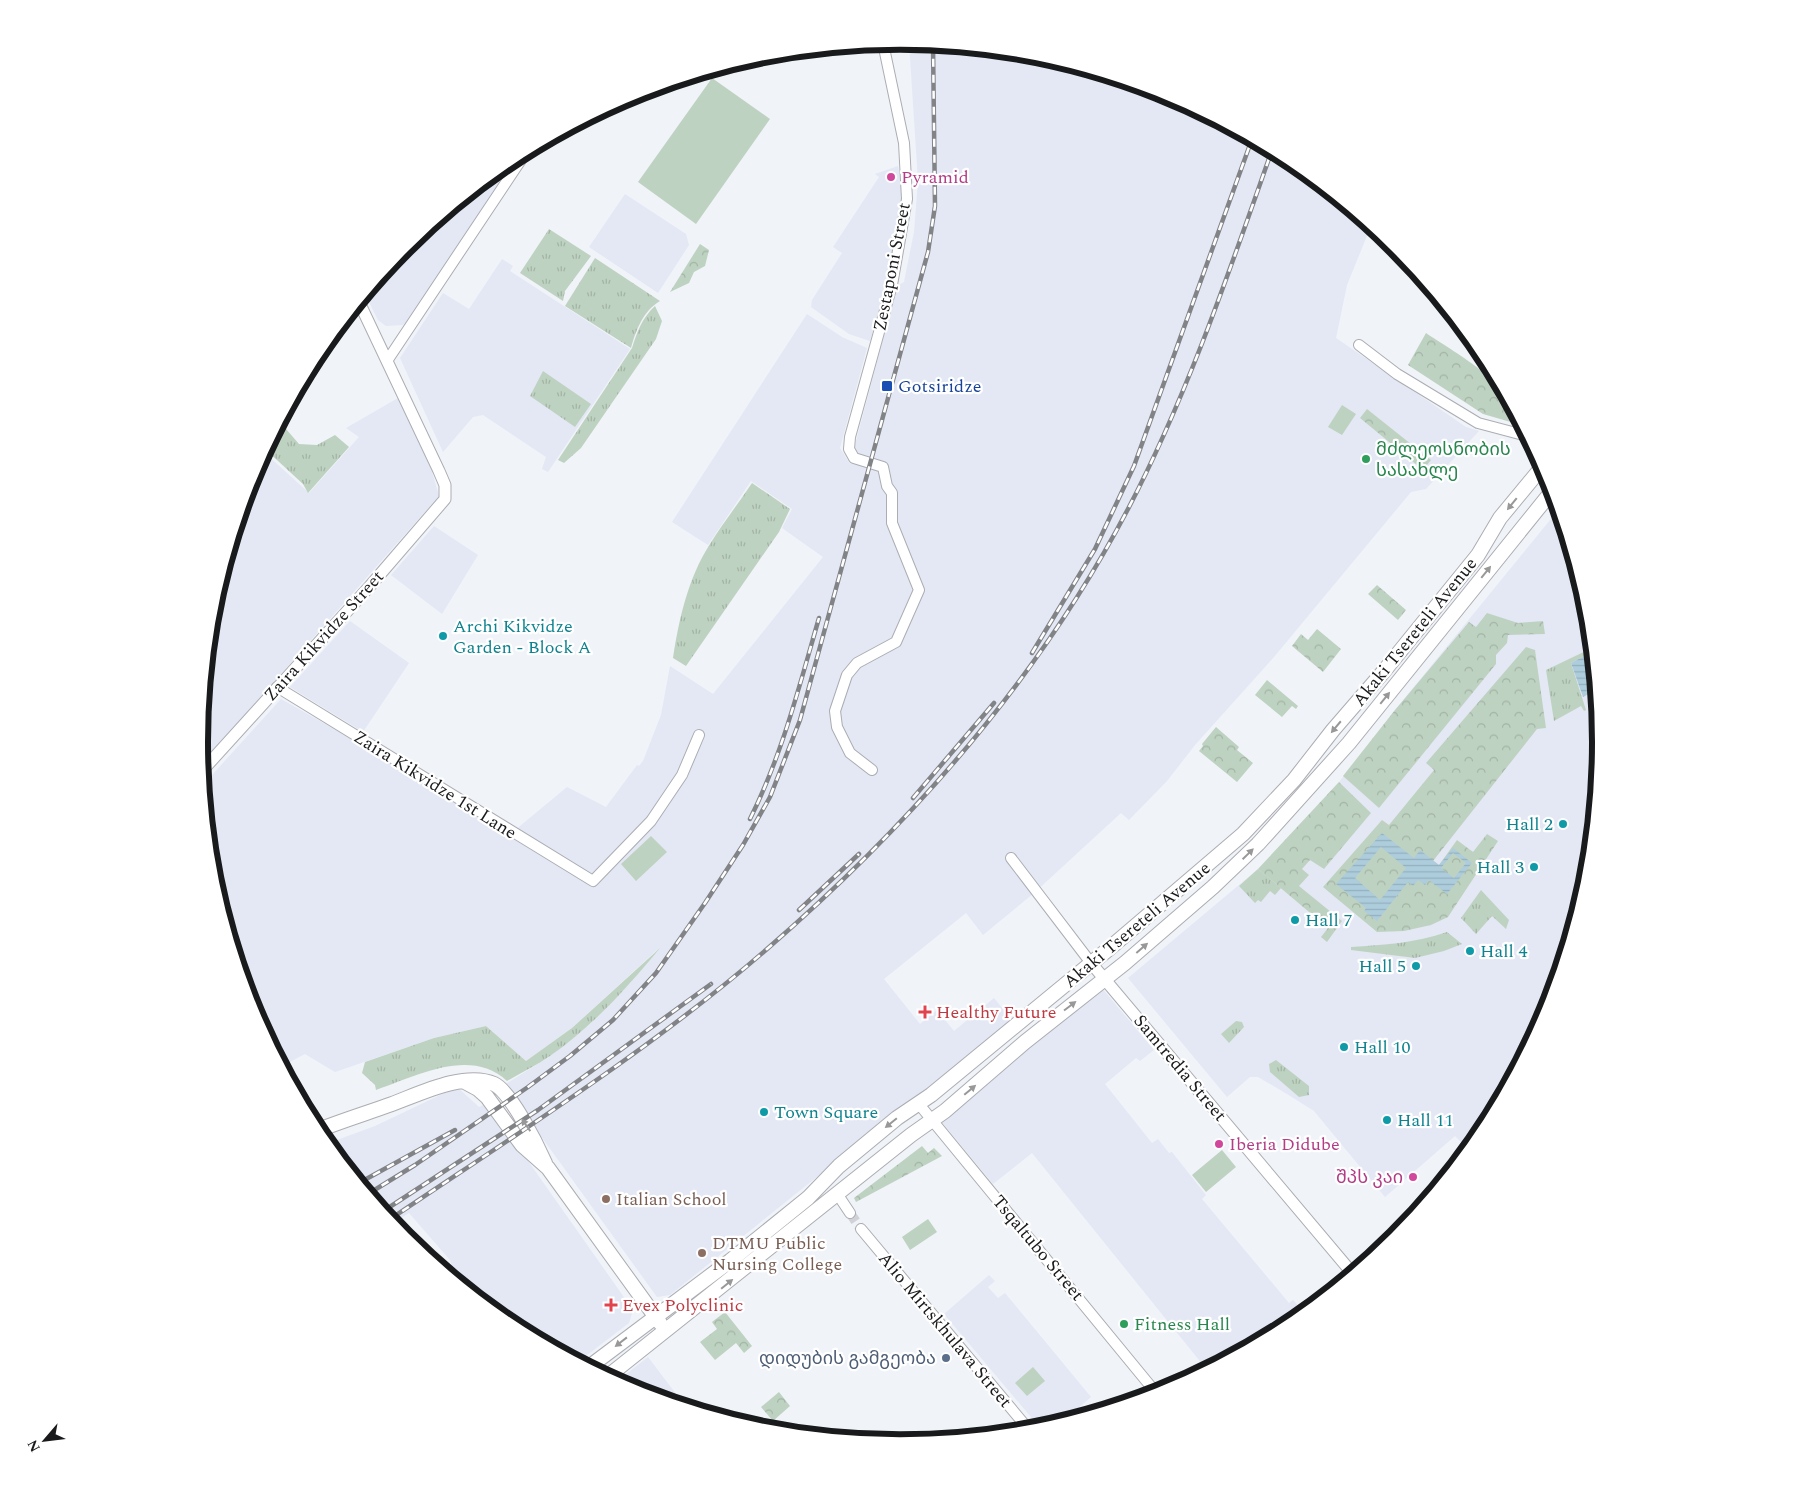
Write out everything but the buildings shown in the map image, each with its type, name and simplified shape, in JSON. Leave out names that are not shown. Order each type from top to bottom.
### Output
[{"type":"main road","name":"Akaki Tsereteli Avenue","points":[[593,1363],[730,1261],[808,1198],[839,1166],[918,1104],[1209,865],[1271,805],[1478,555],[1500,518],[1538,473]]},
{"type":"main road","name":"Akaki Tsereteli Avenue","points":[[613,1372],[667,1332],[932,1121],[1058,1015],[1105,980],[1213,887],[1294,807],[1349,743],[1547,497]]},
{"type":"main road","points":[[325,1128],[443,1085],[483,1080],[496,1084],[534,1135],[548,1168],[667,1332]]},
{"type":"street","name":"Zestaponi Street","points":[[872,770],[850,753],[837,727],[835,711],[847,675],[857,663],[896,642],[919,590],[892,523],[892,492],[887,486],[883,467],[854,458],[850,449],[850,437],[892,285],[907,199],[904,143],[885,50]]},
{"type":"street","points":[[387,361],[517,166]]},
{"type":"street","points":[[362,308],[387,361]]},
{"type":"street","points":[[1359,345],[1397,374],[1478,423],[1520,434]]},
{"type":"street","name":"Zaira Kikvidze Street","points":[[208,764],[389,565],[445,499],[445,485],[387,361]]},
{"type":"street","name":"Zaira Kikvidze 1st Lane","points":[[277,687],[593,881],[651,821],[682,775],[699,735]]},
{"type":"street","name":"Samtredia Street","points":[[1011,858],[1091,963],[1349,1269]]},
{"type":"street","name":"Tsqaltubo Street","points":[[918,1104],[1151,1387]]},
{"type":"street","points":[[838,1196],[850,1213]]},
{"type":"street","name":"Alio Mirtskhulava Street","points":[[861,1228],[1024,1424]]},
{"type":"shaded area","points":[[910,50],[945,51],[1035,63],[1123,87],[1206,121],[1285,167],[1322,193],[1368,233],[1347,285],[1336,338],[1466,427],[1479,431],[1426,489],[1411,492],[1274,657],[1195,745],[1167,781],[1129,820],[1121,813],[1034,893],[983,935],[966,913],[884,979],[920,1024],[937,1010],[954,1031],[994,998],[1012,1020],[670,1295],[657,1297],[504,1085],[549,1057],[589,1025],[632,981],[658,949],[572,1028],[526,1061],[486,1026],[434,1038],[335,1072],[305,1054],[287,1064],[260,1008],[231,922],[213,833],[209,779],[281,699],[350,738],[508,836],[567,787],[606,807],[637,765],[639,766],[643,761],[661,715],[670,666],[713,694],[823,557],[782,528],[792,509],[751,481],[708,545],[672,522],[807,314],[842,337],[867,348],[840,448],[850,464],[897,286],[904,282],[914,232],[918,181]]},
{"type":"shaded area","points":[[898,166],[903,192],[887,283],[870,341],[849,334],[811,307],[812,300],[842,253],[833,247],[879,177],[875,174]]},
{"type":"shaded area","points":[[510,170],[411,320],[403,325],[386,326],[378,320],[368,300],[379,286],[443,222],[478,193]]},
{"type":"shaded area","points":[[625,194],[686,234],[689,245],[658,293],[589,247]]},
{"type":"shaded area","points":[[502,259],[513,266],[510,271],[630,349],[548,472],[542,469],[546,457],[483,415],[473,417],[443,452],[400,358],[443,293],[469,309]]},
{"type":"shaded area","points":[[398,398],[431,468],[439,496],[208,756],[209,697],[213,652],[221,607],[231,563],[260,477],[269,457],[309,493],[359,437],[346,428]]},
{"type":"shaded area","points":[[1554,515],[1569,563],[1579,607],[1587,652],[1591,697],[1591,788],[1587,833],[1569,922],[1540,1008],[1500,1089],[1476,1127],[1463,1144],[1455,1136],[1385,1197],[1314,1111],[1258,1077],[1250,1077],[1227,1097],[1128,978],[1258,869],[1339,782],[1395,710]]},
{"type":"shaded area","points":[[434,526],[478,555],[442,614],[391,575]]},
{"type":"shaded area","points":[[350,621],[409,663],[363,732],[290,687]]},
{"type":"shaded area","points":[[1101,987],[1154,1050],[1140,1061],[1136,1058],[1105,1084],[1152,1143],[1158,1139],[1169,1153],[1172,1152],[1206,1195],[1202,1199],[1289,1303],[1293,1300],[1300,1308],[1254,1337],[1252,1335],[1240,1345],[1203,1365],[1032,1153],[993,1184],[941,1121]]},
{"type":"shaded area","points":[[457,1087],[479,1107],[483,1105],[514,1141],[633,1310],[629,1323],[583,1358],[515,1318],[478,1292],[453,1272],[450,1260],[409,1213],[399,1220],[379,1199],[334,1141],[375,1126]]},
{"type":"shaded area","points":[[989,1275],[995,1281],[988,1287],[998,1298],[1005,1293],[1091,1397],[1073,1412],[1035,1422],[944,1314]]},
{"type":"shaded area","points":[[648,1357],[680,1399],[635,1382],[623,1377]]},
{"type":"green space","points":[[712,78],[770,119],[696,224],[638,182]]},
{"type":"green space","points":[[549,229],[591,256],[565,291],[563,301],[520,273]]},
{"type":"green space","points":[[700,244],[709,250],[705,266],[694,272],[689,283],[670,292]]},
{"type":"green space","points":[[595,258],[660,301],[645,316],[638,328],[631,348],[565,306]]},
{"type":"green space","points":[[655,306],[662,321],[656,339],[581,448],[564,463],[558,460],[632,348],[647,315]]},
{"type":"green space","points":[[1426,333],[1467,360],[1488,377],[1514,423],[1483,414],[1408,365]]},
{"type":"green space","points":[[543,371],[591,404],[575,427],[530,396]]},
{"type":"green space","points":[[1342,405],[1356,414],[1342,435],[1328,427]]},
{"type":"green space","points":[[1367,409],[1431,460],[1423,470],[1360,418]]},
{"type":"green space","points":[[284,427],[299,444],[317,445],[335,435],[349,447],[308,493],[303,484],[271,454]]},
{"type":"green space","points":[[752,483],[790,509],[779,532],[686,666],[673,658],[678,629],[690,585],[702,557]]},
{"type":"green space","points":[[1377,585],[1406,610],[1398,620],[1368,594]]},
{"type":"green space","points":[[1487,613],[1518,623],[1543,621],[1545,634],[1508,635],[1507,643],[1496,655],[1496,664],[1379,808],[1343,776],[1395,710],[1469,622],[1476,627]]},
{"type":"green space","points":[[1317,629],[1341,649],[1323,672],[1292,646],[1301,634],[1308,640]]},
{"type":"green space","points":[[1526,647],[1535,650],[1546,728],[1537,729],[1433,861],[1439,865],[1457,840],[1473,852],[1487,834],[1498,841],[1448,917],[1431,925],[1404,931],[1377,932],[1323,887],[1382,820],[1389,825],[1434,770],[1426,763]]},
{"type":"green space","points":[[1587,651],[1587,655],[1571,663],[1586,710],[1584,711],[1581,706],[1554,721],[1546,670]]},
{"type":"green space","points":[[1267,680],[1298,706],[1296,709],[1292,706],[1282,717],[1255,695]]},
{"type":"green space","points":[[1216,727],[1239,747],[1237,750],[1253,763],[1237,782],[1199,751],[1203,746],[1202,744]]},
{"type":"green space","points":[[1339,782],[1371,813],[1324,869],[1310,860],[1302,869],[1309,875],[1299,886],[1342,921],[1327,942],[1321,937],[1328,928],[1258,869]]},
{"type":"green space","points":[[651,836],[667,852],[636,881],[621,864]]},
{"type":"green space","points":[[1258,869],[1281,888],[1275,895],[1270,891],[1261,902],[1258,900],[1255,903],[1239,886]]},
{"type":"green space","points":[[1481,890],[1509,920],[1506,929],[1492,916],[1476,934],[1461,918]]},
{"type":"green space","points":[[1447,932],[1462,944],[1444,951],[1415,958],[1351,950],[1351,947],[1411,941]]},
{"type":"green space","points":[[660,948],[622,992],[581,1032],[545,1059],[507,1081],[492,1071],[477,1066],[460,1065],[426,1072],[376,1090],[375,1085],[362,1073],[365,1062],[434,1038],[486,1026],[526,1061],[572,1028]]},
{"type":"green space","points":[[1236,1021],[1242,1022],[1244,1027],[1229,1043],[1221,1034]]},
{"type":"green space","points":[[1276,1060],[1309,1086],[1309,1095],[1299,1097],[1270,1072],[1269,1064]]},
{"type":"green space","points":[[922,1146],[928,1153],[934,1148],[942,1156],[856,1202],[854,1198]]},
{"type":"green space","points":[[1222,1150],[1236,1167],[1206,1192],[1192,1175]]},
{"type":"green space","points":[[928,1219],[937,1232],[910,1250],[902,1237]]},
{"type":"green space","points":[[725,1312],[752,1346],[744,1353],[736,1343],[715,1360],[700,1342],[717,1329],[712,1322]]},
{"type":"green space","points":[[1033,1367],[1045,1381],[1027,1396],[1015,1383]]},
{"type":"green space","points":[[779,1392],[790,1406],[773,1421],[761,1407]]},
{"type":"water","points":[[1587,655],[1591,693],[1583,697],[1571,663]]},
{"type":"water","points":[[1382,833],[1414,858],[1420,850],[1439,865],[1453,848],[1472,863],[1447,894],[1429,880],[1425,885],[1418,880],[1413,886],[1408,882],[1377,921],[1364,911],[1366,908],[1336,884]],"holes":[[[1381,847],[1406,868],[1380,900],[1355,878]],[[1453,853],[1466,863],[1454,878],[1441,868]]]},
{"type":"tunnel","points":[[850,1213],[861,1229]]},
{"type":"railway","points":[[373,1191],[415,1165],[528,1087],[570,1056],[613,1020],[656,973],[743,845],[770,797],[800,720],[928,252],[935,206],[933,51]]},
{"type":"railway","points":[[1032,653],[1095,549],[1134,466],[1250,145]]},
{"type":"railway","points":[[395,1216],[582,1090],[677,1022],[723,986],[820,901],[872,851],[921,800],[968,746],[1013,690],[1054,632],[1093,572],[1128,509],[1150,466],[1189,377],[1269,157]]},
{"type":"railway","points":[[750,819],[781,745],[819,618]]},
{"type":"railway","points":[[913,798],[994,703]]},
{"type":"railway","points":[[799,910],[859,854]]},
{"type":"railway","points":[[388,1208],[538,1110],[711,984]]},
{"type":"railway","points":[[364,1180],[455,1130]]},
{"type":"place","name":"Pyramid","points":[[891,177]]},
{"type":"place","name":"Gotsiridze","points":[[887,386]]},
{"type":"place","name":"მძლეოსნობის სასახლე","points":[[1366,459]]},
{"type":"place","name":"Archi Kikvidze Garden - Block A","points":[[443,636]]},
{"type":"place","name":"Hall 2","points":[[1563,824]]},
{"type":"place","name":"Hall 3","points":[[1534,867]]},
{"type":"place","name":"Hall 7","points":[[1295,920]]},
{"type":"place","name":"Hall 4","points":[[1470,951]]},
{"type":"place","name":"Hall 5","points":[[1416,966]]},
{"type":"place","name":"Healthy Future","points":[[925,1012]]},
{"type":"place","name":"Hall 10","points":[[1344,1047]]},
{"type":"place","name":"Town Square","points":[[764,1112]]},
{"type":"place","name":"Hall 11","points":[[1387,1120]]},
{"type":"place","name":"Iberia Didube","points":[[1219,1144]]},
{"type":"place","name":"შპს კაი","points":[[1413,1177]]},
{"type":"place","name":"Italian School","points":[[606,1199]]},
{"type":"place","name":"DTMU Public Nursing College","points":[[702,1253]]},
{"type":"place","name":"Evex Polyclinic","points":[[611,1305]]},
{"type":"place","name":"Fitness Hall","points":[[1124,1324]]},
{"type":"place","name":"დიდუბის გამგეობა","points":[[946,1358]]}]
